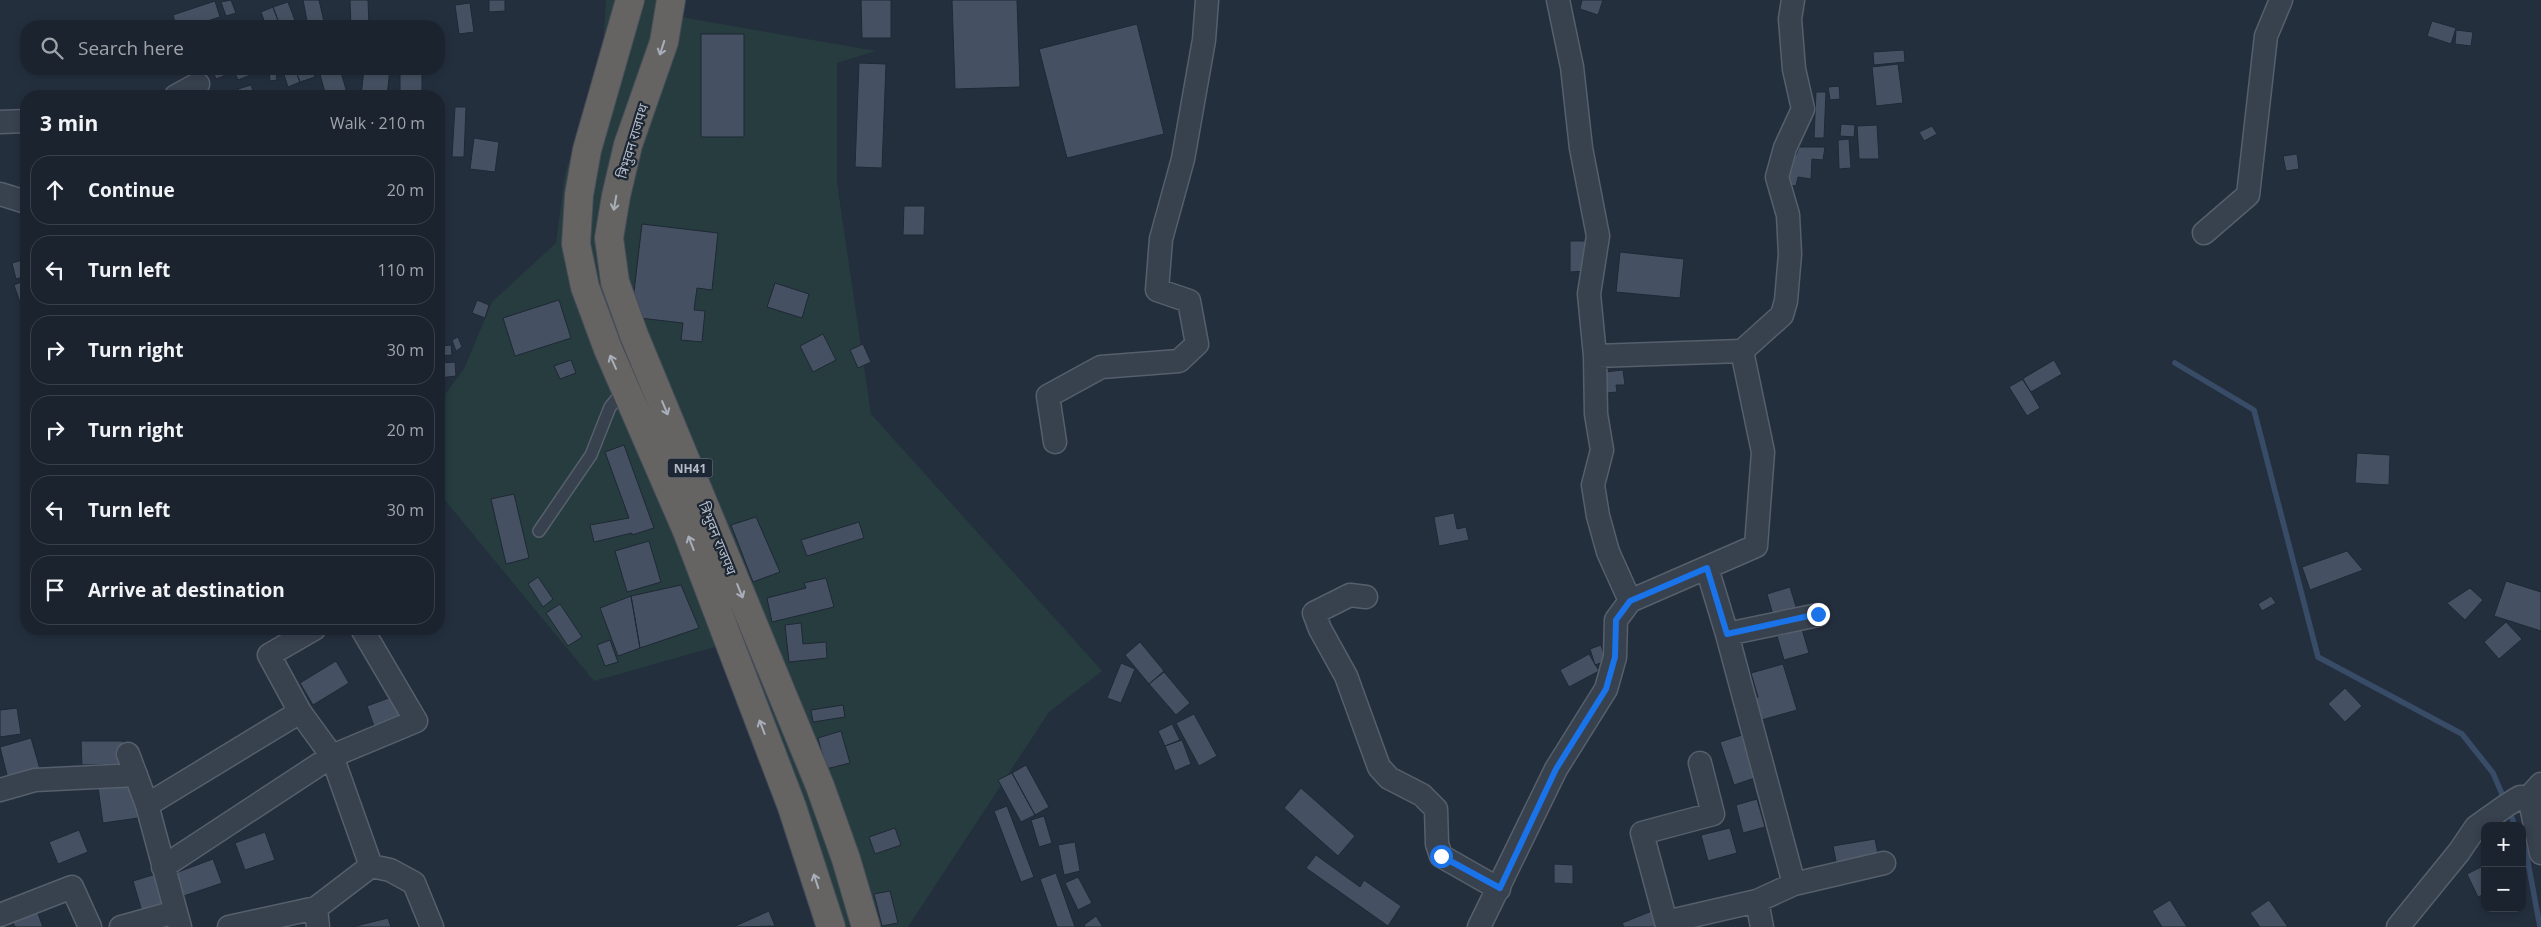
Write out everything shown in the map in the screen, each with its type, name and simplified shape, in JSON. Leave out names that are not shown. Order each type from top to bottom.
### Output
[{"type":"highway","name":"त्रिभुवन राजपथ","points":[[630,0],[587,150],[579,195],[576,244],[585,287],[639,385],[820,786],[846,859],[866,927]]},
{"type":"highway","name":"त्रिभुवन राजपथ","points":[[671,0],[664,42],[628,145],[616,196],[609,238],[615,282],[639,385],[687,531],[792,807],[831,927]]},
{"type":"street","points":[[1054,442],[1048,396],[1101,367],[1179,361],[1197,344],[1189,301],[1157,290],[1161,239],[1183,159],[1204,40],[1207,0]]},
{"type":"street","points":[[1558,0],[1572,67],[1581,148],[1598,236],[1589,294],[1595,356],[1596,414],[1602,450],[1593,486],[1598,516],[1608,552],[1630,601]]},
{"type":"street","points":[[1595,356],[1742,351],[1782,315],[1786,301],[1790,254],[1788,215],[1777,177],[1785,148],[1803,109],[1794,69],[1790,19],[1792,0]]},
{"type":"street","points":[[2204,233],[2248,195],[2266,36],[2281,0]]},
{"type":"street","points":[[187,90],[198,84]]},
{"type":"street","points":[[0,122],[20,121]]},
{"type":"street","points":[[0,194],[20,202]]},
{"type":"street","points":[[0,209],[20,205]]},
{"type":"street","points":[[1479,927],[1500,888],[1556,769],[1606,689],[1615,657],[1616,620],[1630,601],[1756,546],[1763,452],[1742,351]]},
{"type":"street","points":[[1707,568],[1727,634],[1794,884]]},
{"type":"street","points":[[1366,597],[1350,595],[1314,613],[1320,630],[1346,676],[1379,767],[1389,778],[1422,795],[1436,809],[1437,844],[1441,856],[1500,888]]},
{"type":"street","points":[[1727,634],[1818,614]]},
{"type":"street","points":[[304,635],[269,655],[300,712],[332,756],[371,866]]},
{"type":"street","points":[[163,867],[332,756],[416,721],[366,635]]},
{"type":"street","points":[[146,805],[300,712]]},
{"type":"street","points":[[121,927],[177,920],[146,805],[128,754]]},
{"type":"street","points":[[1700,763],[1713,814],[1642,833],[1666,922],[1757,901],[1794,884],[1884,863]]},
{"type":"street","points":[[0,790],[35,780],[136,775]]},
{"type":"street","points":[[2398,927],[2459,852],[2476,827],[2524,796],[2541,854]]},
{"type":"street","points":[[229,927],[317,918],[371,866]]},
{"type":"street","points":[[371,866],[390,870],[414,883],[432,927]]},
{"type":"street","points":[[0,915],[72,887],[90,927]]},
{"type":"street","points":[[1757,901],[1762,927]]},
{"type":"lane","points":[[539,531],[590,455],[610,407],[639,385]]},
{"type":"green space","points":[[606,0],[669,0],[669,15],[876,51],[837,63],[837,183],[871,414],[1102,671],[1049,712],[908,927],[820,927],[722,645],[594,681],[445,500],[445,394],[464,369],[492,302],[556,243],[565,174],[602,63]]},
{"type":"building","points":[[231,0],[236,13],[226,16],[221,2]]},
{"type":"building","points":[[303,0],[319,0],[324,20],[307,20]]},
{"type":"building","points":[[350,0],[368,0],[369,20],[351,20]]},
{"type":"building","points":[[489,0],[505,0],[505,11],[489,12]]},
{"type":"building","points":[[861,0],[891,0],[891,38],[862,38]]},
{"type":"building","points":[[952,0],[1017,0],[1020,87],[955,89]]},
{"type":"building","points":[[1582,0],[1603,0],[1598,15],[1580,9]]},
{"type":"building","points":[[215,1],[220,17],[211,20],[174,20],[173,15]]},
{"type":"building","points":[[288,2],[295,20],[278,20],[273,7]]},
{"type":"building","points":[[470,3],[474,32],[459,34],[455,5]]},
{"type":"building","points":[[273,7],[278,20],[264,20],[261,12]]},
{"type":"building","points":[[2432,21],[2456,28],[2451,44],[2427,36]]},
{"type":"building","points":[[1137,24],[1164,134],[1067,158],[1039,49]]},
{"type":"building","points":[[2456,30],[2473,32],[2471,46],[2455,44]]},
{"type":"building","points":[[701,34],[744,34],[744,137],[701,137]]},
{"type":"building","points":[[1904,50],[1905,62],[1874,65],[1873,52]]},
{"type":"building","points":[[859,63],[886,64],[882,168],[855,167]]},
{"type":"building","points":[[1898,64],[1903,103],[1876,106],[1872,67]]},
{"type":"building","points":[[214,75],[224,75],[224,76],[216,79]]},
{"type":"building","points":[[236,75],[251,75],[238,80]]},
{"type":"building","points":[[269,75],[276,75],[277,80],[270,81]]},
{"type":"building","points":[[284,75],[297,75],[300,82],[288,87]]},
{"type":"building","points":[[297,75],[314,75],[315,77],[300,82]]},
{"type":"building","points":[[320,75],[342,75],[346,90],[324,90]]},
{"type":"building","points":[[363,75],[389,75],[388,90],[362,90]]},
{"type":"building","points":[[400,75],[422,75],[422,90],[400,90]]},
{"type":"building","points":[[251,85],[253,90],[238,90]]},
{"type":"building","points":[[1839,86],[1840,99],[1830,100],[1828,87]]},
{"type":"building","points":[[1816,92],[1826,92],[1824,138],[1814,138]]},
{"type":"building","points":[[455,107],[466,107],[464,157],[452,157]]},
{"type":"building","points":[[1841,124],[1855,125],[1854,137],[1840,136]]},
{"type":"building","points":[[1877,125],[1879,159],[1859,159],[1857,126]]},
{"type":"building","points":[[1932,126],[1937,134],[1924,141],[1919,132]]},
{"type":"building","points":[[474,138],[499,142],[495,172],[470,169]]},
{"type":"building","points":[[1849,139],[1851,168],[1839,169],[1838,140]]},
{"type":"building","points":[[1799,147],[1825,147],[1823,160],[1812,159],[1811,179],[1798,177],[1796,186],[1782,184],[1788,155],[1796,155]]},
{"type":"building","points":[[2297,154],[2299,169],[2286,171],[2283,156]]},
{"type":"building","points":[[904,206],[925,206],[924,235],[903,235]]},
{"type":"building","points":[[642,224],[718,233],[712,290],[697,288],[694,310],[705,311],[702,342],[681,340],[683,323],[631,317]]},
{"type":"building","points":[[1570,241],[1586,241],[1587,271],[1570,272]]},
{"type":"building","points":[[1620,252],[1684,259],[1680,298],[1616,292]]},
{"type":"building","points":[[20,261],[20,278],[16,279],[12,263]]},
{"type":"building","points":[[20,282],[20,302],[14,285]]},
{"type":"building","points":[[775,283],[809,294],[802,318],[767,307]]},
{"type":"building","points":[[477,300],[489,305],[485,318],[472,313]]},
{"type":"building","points":[[559,300],[571,338],[515,356],[503,318]]},
{"type":"building","points":[[823,334],[836,360],[813,372],[800,346]]},
{"type":"building","points":[[458,337],[462,347],[456,351],[452,340]]},
{"type":"building","points":[[863,344],[871,362],[858,368],[850,350]]},
{"type":"building","points":[[451,345],[452,355],[445,356],[445,346]]},
{"type":"building","points":[[571,360],[576,373],[560,379],[554,366]]},
{"type":"building","points":[[2054,360],[2062,374],[2031,392],[2022,379]]},
{"type":"building","points":[[455,362],[456,376],[445,377],[445,363]]},
{"type":"building","points":[[1623,370],[1625,385],[1616,385],[1617,392],[1607,393],[1604,372]]},
{"type":"building","points":[[2023,379],[2040,408],[2027,416],[2009,387]]},
{"type":"building","points":[[624,445],[654,528],[632,535],[632,533],[594,542],[590,525],[629,518],[605,452]]},
{"type":"building","points":[[2357,453],[2390,455],[2389,485],[2355,483]]},
{"type":"building","points":[[514,494],[529,558],[506,564],[491,499]]},
{"type":"building","points":[[1454,513],[1457,529],[1466,527],[1469,540],[1439,546],[1434,517]]},
{"type":"building","points":[[756,517],[780,572],[753,582],[731,525]]},
{"type":"building","points":[[859,522],[864,538],[807,556],[801,540]]},
{"type":"building","points":[[649,541],[661,582],[627,592],[615,551]]},
{"type":"building","points":[[2347,551],[2363,570],[2310,590],[2302,567]]},
{"type":"building","points":[[538,577],[553,599],[543,607],[528,584]]},
{"type":"building","points":[[826,578],[834,607],[772,622],[767,598],[806,588],[804,583]]},
{"type":"building","points":[[2506,581],[2541,592],[2541,631],[2494,616]]},
{"type":"building","points":[[681,585],[699,628],[640,648],[631,596]]},
{"type":"building","points":[[1790,587],[1798,613],[1774,618],[1767,594]]},
{"type":"building","points":[[2470,588],[2483,600],[2465,620],[2447,603]]},
{"type":"building","points":[[631,596],[640,648],[618,656],[600,608]]},
{"type":"building","points":[[2271,596],[2276,603],[2262,611],[2258,604]]},
{"type":"building","points":[[560,604],[582,637],[568,646],[546,613]]},
{"type":"building","points":[[2506,622],[2522,639],[2499,659],[2484,642]]},
{"type":"building","points":[[801,623],[803,644],[826,642],[827,658],[789,662],[785,625]]},
{"type":"building","points":[[1802,629],[1809,653],[1784,660],[1777,636]]},
{"type":"building","points":[[610,640],[618,662],[605,666],[597,645]]},
{"type":"building","points":[[1140,642],[1164,671],[1149,684],[1125,655]]},
{"type":"building","points":[[1601,645],[1606,661],[1595,665],[1590,649]]},
{"type":"building","points":[[1589,654],[1599,671],[1569,687],[1560,670]]},
{"type":"building","points":[[336,661],[349,683],[313,705],[300,683]]},
{"type":"building","points":[[1121,663],[1135,669],[1121,703],[1107,698]]},
{"type":"building","points":[[1783,664],[1797,710],[1758,721],[1752,699],[1758,697],[1751,673]]},
{"type":"building","points":[[1164,672],[1190,703],[1176,715],[1149,684]]},
{"type":"building","points":[[2345,688],[2362,706],[2345,722],[2328,704]]},
{"type":"building","points":[[397,695],[406,718],[375,729],[367,706]]},
{"type":"building","points":[[843,705],[845,717],[813,722],[811,710]]},
{"type":"building","points":[[17,708],[21,734],[0,737],[0,710]]},
{"type":"building","points":[[1194,714],[1217,756],[1199,766],[1176,723]]},
{"type":"building","points":[[1172,724],[1180,740],[1165,746],[1158,731]]},
{"type":"building","points":[[841,731],[850,763],[826,769],[818,738]]},
{"type":"building","points":[[1742,735],[1755,778],[1734,785],[1720,742]]},
{"type":"building","points":[[31,738],[40,769],[8,779],[0,747]]},
{"type":"building","points":[[1182,740],[1191,764],[1175,771],[1165,746]]},
{"type":"building","points":[[81,741],[123,741],[123,764],[82,765]]},
{"type":"building","points":[[1026,765],[1049,807],[1035,815],[1012,773]]},
{"type":"building","points":[[1012,773],[1035,815],[1021,822],[998,780]]},
{"type":"building","points":[[132,782],[138,818],[103,823],[98,787]]},
{"type":"building","points":[[1301,788],[1355,836],[1338,856],[1284,808]]},
{"type":"building","points":[[1757,799],[1765,827],[1743,833],[1736,805]]},
{"type":"building","points":[[1007,806],[1034,877],[1021,882],[994,811]]},
{"type":"building","points":[[1044,816],[1052,843],[1039,847],[1031,820]]},
{"type":"building","points":[[895,828],[901,845],[875,854],[869,837]]},
{"type":"building","points":[[1730,828],[1737,853],[1708,861],[1701,835]]},
{"type":"building","points":[[79,830],[88,852],[58,864],[49,842]]},
{"type":"building","points":[[265,832],[275,860],[245,870],[235,843]]},
{"type":"building","points":[[1875,839],[1879,859],[1837,866],[1833,846]]},
{"type":"building","points":[[1075,842],[1080,871],[1064,875],[1058,845]]},
{"type":"building","points":[[1316,855],[1360,887],[1364,880],[1401,906],[1388,926],[1306,868]]},
{"type":"building","points":[[213,859],[222,883],[178,898],[170,875]]},
{"type":"building","points":[[1554,864],[1573,865],[1573,884],[1554,883]]},
{"type":"building","points":[[2481,867],[2481,896],[2478,897],[2467,874]]},
{"type":"building","points":[[159,873],[170,907],[143,915],[133,881]]},
{"type":"building","points":[[1056,873],[1075,927],[1057,927],[1040,879]]},
{"type":"building","points":[[1078,877],[1092,903],[1078,910],[1065,883]]},
{"type":"building","points":[[890,891],[898,923],[882,926],[874,894]]},
{"type":"building","points":[[2170,900],[2187,927],[2162,927],[2152,911]]},
{"type":"building","points":[[2269,900],[2288,927],[2260,927],[2250,913]]},
{"type":"building","points":[[36,908],[43,927],[15,927],[11,918]]},
{"type":"building","points":[[769,911],[775,926],[733,927]]},
{"type":"building","points":[[1652,911],[1659,927],[1624,927],[1622,923]]},
{"type":"building","points":[[1096,916],[1103,927],[1085,927],[1084,925]]},
{"type":"building","points":[[388,918],[391,927],[352,927]]},
{"type":"waterway","points":[[2175,363],[2254,410],[2318,657],[2462,734],[2493,773],[2505,801]]},
{"type":"waterway","points":[[2509,810],[2514,822]]},
{"type":"waterway","points":[[2526,852],[2540,927]]},
{"type":"route","points":[[1441,856],[1500,888],[1556,769],[1606,689],[1615,657],[1616,620],[1630,601],[1656,588],[1707,568],[1727,634],[1818,614]]}]
